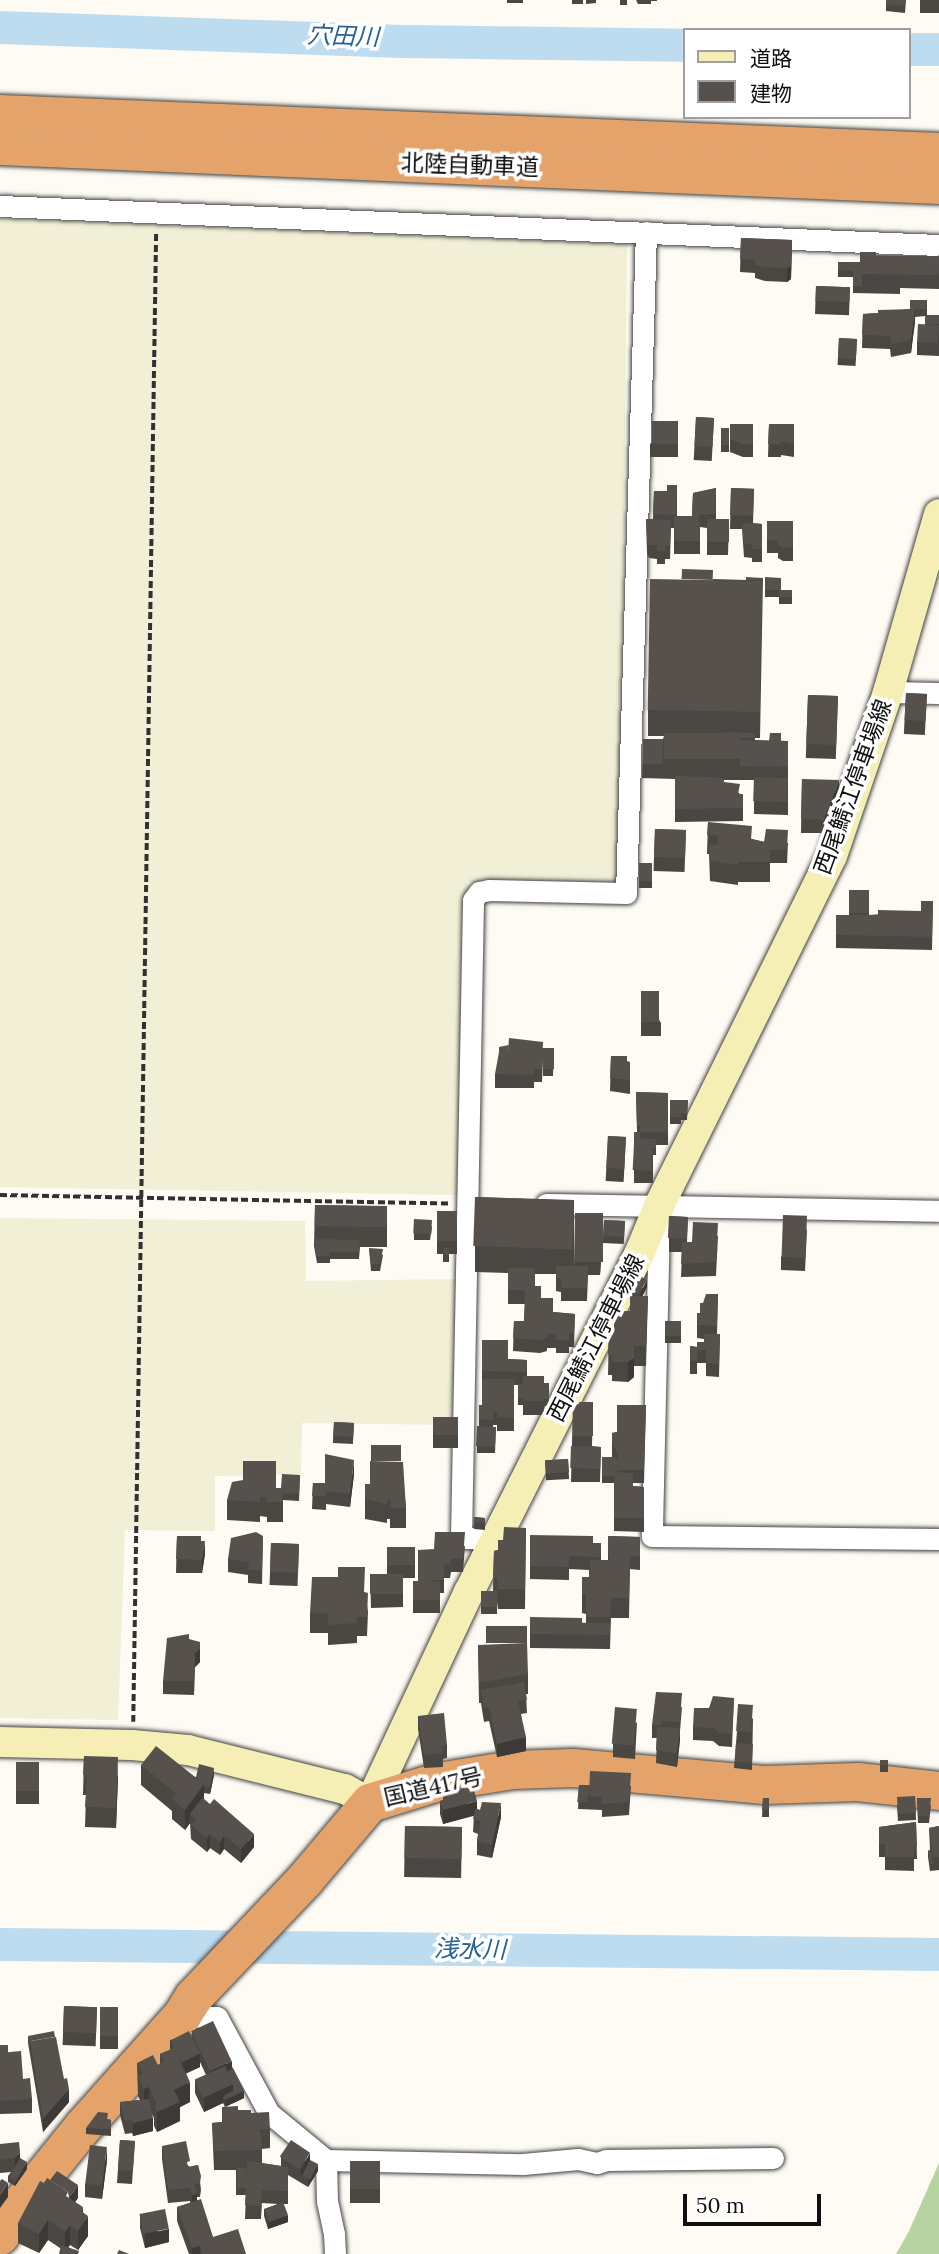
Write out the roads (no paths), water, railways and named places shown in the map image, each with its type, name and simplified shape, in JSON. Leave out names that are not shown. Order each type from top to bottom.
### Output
[{"type":"highway","name":"北陸自動車道","points":[[0,114],[939,152]]},
{"type":"highway","name":"北陸自動車道","points":[[0,146],[939,185]]},
{"type":"highway","name":"国道417号","points":[[0,2236],[20,2205],[83,2127],[188,2007],[305,1880],[370,1802],[438,1782],[513,1770],[573,1768],[765,1785],[858,1782],[939,1791]]},
{"type":"main road","name":"西尾鯖江停車場線","points":[[370,1802],[832,856],[888,692],[939,514]]},
{"type":"main road","points":[[0,1742],[132,1745],[188,1750],[345,1789],[370,1802]]},
{"type":"street","points":[[0,206],[939,245]]},
{"type":"street","points":[[498,1539],[461,1538],[473,900],[479,892],[489,890],[626,893],[646,232]]},
{"type":"street","points":[[888,692],[939,692]]},
{"type":"street","points":[[467,1204],[495,1204]]},
{"type":"street","points":[[523,1204],[939,1211]]},
{"type":"street","points":[[659,1206],[652,1536],[939,1539]]},
{"type":"street","points":[[188,2007],[217,2017],[269,2113],[327,2160],[523,2164],[578,2159],[597,2163],[606,2160],[773,2158]]},
{"type":"street","points":[[327,2160],[327,2201],[335,2254]]},
{"type":"waterway","name":"穴田川","points":[[0,27],[409,41],[684,45]]},
{"type":"waterway","name":"穴田川","points":[[911,49],[939,49]]},
{"type":"waterway","name":"浅水川","points":[[0,1944],[939,1954]]}]
